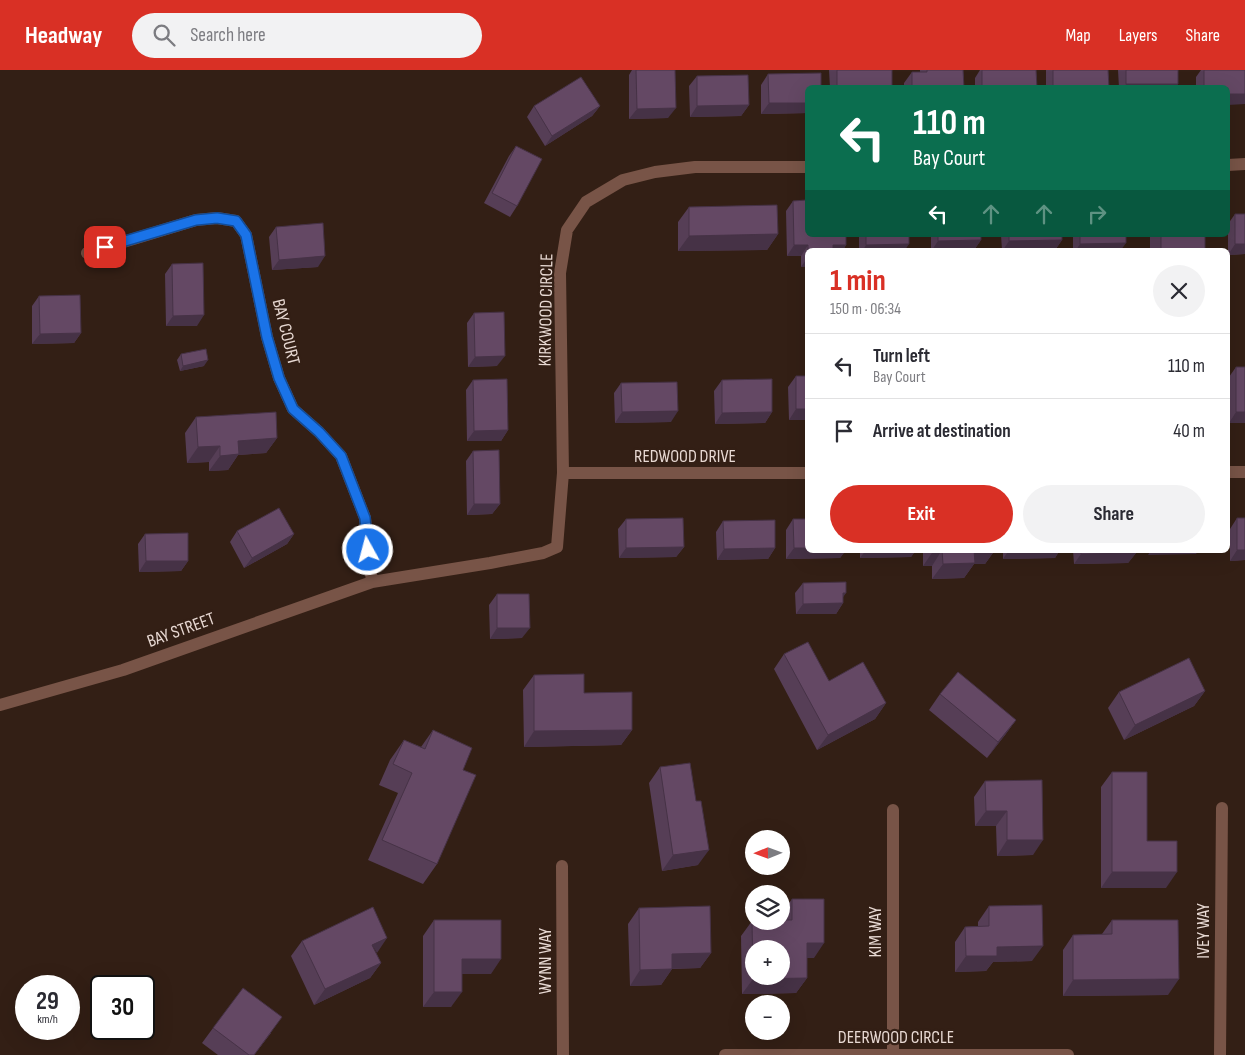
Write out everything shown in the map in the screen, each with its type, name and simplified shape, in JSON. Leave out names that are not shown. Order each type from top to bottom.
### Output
[{"type":"street","points":[[1230,165],[1245,164]]},
{"type":"street","name":"KIRKWOOD CIRCLE","points":[[372,582],[543,553],[557,547],[563,473],[560,273],[567,230],[586,202],[624,180],[654,172],[695,167],[805,167]]},
{"type":"street","name":"BAY COURT","points":[[87,252],[196,220],[217,218],[236,221],[246,235],[267,337],[279,378],[293,409],[319,432],[341,456],[365,518],[372,582]]},
{"type":"street","points":[[1230,472],[1245,472]]},
{"type":"street","name":"REDWOOD DRIVE","points":[[563,473],[805,474]]},
{"type":"street","name":"BAY STREET","points":[[0,705],[123,670],[372,582]]},
{"type":"street","name":"IVEY WAY","points":[[1220,1055],[1222,808]]},
{"type":"street","name":"KIM WAY","points":[[893,810],[893,1054]]},
{"type":"street","name":"WYNN WAY","points":[[562,866],[563,1055]]},
{"type":"street","name":"DEERWOOD CIRCLE","points":[[725,1055],[1068,1055]]},
{"type":"building","points":[[636,70],[675,70],[676,108],[637,109]]},
{"type":"building","points":[[837,70],[892,70],[892,85],[837,85]]},
{"type":"building","points":[[927,70],[963,70],[964,85],[912,85],[912,72],[927,72]]},
{"type":"building","points":[[982,70],[1036,70],[1037,85],[982,85]]},
{"type":"building","points":[[1053,70],[1108,70],[1109,85],[1053,85]]},
{"type":"building","points":[[1126,70],[1178,70],[1178,84],[1126,84]]},
{"type":"building","points":[[1204,70],[1245,70],[1245,94],[1230,94],[1230,85],[1204,85]]},
{"type":"building","points":[[821,73],[821,85],[805,85],[805,103],[769,103],[768,74]]},
{"type":"building","points":[[748,75],[749,105],[697,106],[697,76]]},
{"type":"building","points":[[581,77],[600,106],[552,136],[534,106]]},
{"type":"building","points":[[516,146],[542,159],[517,206],[492,193]]},
{"type":"building","points":[[805,200],[805,237],[846,237],[846,245],[833,245],[833,248],[808,248],[808,245],[794,245],[793,201]]},
{"type":"building","points":[[777,205],[778,234],[689,236],[689,207]]},
{"type":"building","points":[[1235,214],[1245,214],[1245,244],[1235,244]]},
{"type":"building","points":[[323,223],[325,256],[279,260],[276,227]]},
{"type":"building","points":[[866,237],[909,237],[909,244],[866,245]]},
{"type":"building","points":[[938,237],[981,237],[981,240],[938,241]]},
{"type":"building","points":[[1009,237],[1062,237],[1062,240],[1009,241]]},
{"type":"building","points":[[1080,237],[1126,237],[1126,243],[1080,244]]},
{"type":"building","points":[[1161,237],[1205,237],[1205,248],[1161,248]]},
{"type":"building","points":[[203,263],[204,315],[173,316],[172,264]]},
{"type":"building","points":[[80,295],[81,333],[40,334],[39,296]]},
{"type":"building","points":[[504,312],[505,356],[475,357],[474,313]]},
{"type":"building","points":[[206,349],[208,360],[183,366],[181,354]]},
{"type":"building","points":[[1236,367],[1245,367],[1245,412],[1236,412]]},
{"type":"building","points":[[796,376],[805,376],[805,409],[796,409]]},
{"type":"building","points":[[507,379],[508,430],[474,431],[473,380]]},
{"type":"building","points":[[772,379],[772,412],[722,413],[722,380]]},
{"type":"building","points":[[677,382],[678,411],[622,412],[621,383]]},
{"type":"building","points":[[276,412],[277,438],[238,441],[239,454],[220,456],[220,446],[198,447],[196,417]]},
{"type":"building","points":[[499,450],[500,504],[474,504],[473,451]]},
{"type":"building","points":[[279,508],[294,534],[252,558],[237,531]]},
{"type":"building","points":[[683,518],[684,547],[626,548],[626,519]]},
{"type":"building","points":[[1237,518],[1245,518],[1245,550],[1237,550]]},
{"type":"building","points":[[793,519],[805,519],[805,548],[794,548]]},
{"type":"building","points":[[775,520],[775,548],[724,549],[723,521]]},
{"type":"building","points":[[188,533],[188,561],[146,561],[145,534]]},
{"type":"building","points":[[942,553],[974,553],[975,563],[943,564]]},
{"type":"building","points":[[1081,553],[1136,553],[1081,554]]},
{"type":"building","points":[[846,582],[846,593],[843,593],[843,603],[803,604],[803,583]]},
{"type":"building","points":[[497,594],[529,594],[530,628],[497,628]]},
{"type":"building","points":[[808,642],[829,681],[863,662],[886,703],[828,735],[784,654]]},
{"type":"building","points":[[1189,658],[1205,691],[1135,725],[1119,692]]},
{"type":"building","points":[[958,672],[1016,720],[998,742],[940,694]]},
{"type":"building","points":[[584,674],[584,693],[632,692],[632,730],[534,731],[534,675]]},
{"type":"building","points":[[433,730],[472,748],[463,770],[476,775],[437,864],[382,840],[412,773],[393,764],[404,740],[425,749]]},
{"type":"building","points":[[690,763],[696,801],[701,801],[709,850],[673,855],[660,767]]},
{"type":"building","points":[[1112,772],[1147,772],[1147,841],[1177,841],[1177,872],[1112,872]]},
{"type":"building","points":[[1042,780],[1043,840],[1007,840],[1007,811],[986,811],[985,781]]},
{"type":"building","points":[[792,899],[824,899],[824,943],[807,943],[807,978],[790,978],[790,940],[752,940],[752,930],[790,930],[790,920],[792,920]]},
{"type":"building","points":[[1042,905],[1043,946],[997,947],[997,956],[966,956],[965,927],[989,926],[989,906]]},
{"type":"building","points":[[710,906],[711,953],[672,954],[672,969],[640,970],[639,908]]},
{"type":"building","points":[[373,907],[387,938],[372,945],[381,963],[325,989],[302,941]]},
{"type":"building","points":[[434,920],[501,920],[501,959],[462,959],[462,992],[434,992]]},
{"type":"building","points":[[1112,920],[1178,920],[1179,979],[1073,980],[1073,935],[1112,934]]},
{"type":"building","points":[[243,988],[282,1017],[254,1055],[249,1055],[213,1028]]},
{"type":"route","points":[[105,247],[196,220],[217,218],[236,221],[246,235],[267,337],[279,378],[293,409],[319,432],[341,456],[365,518],[368,550]]}]
